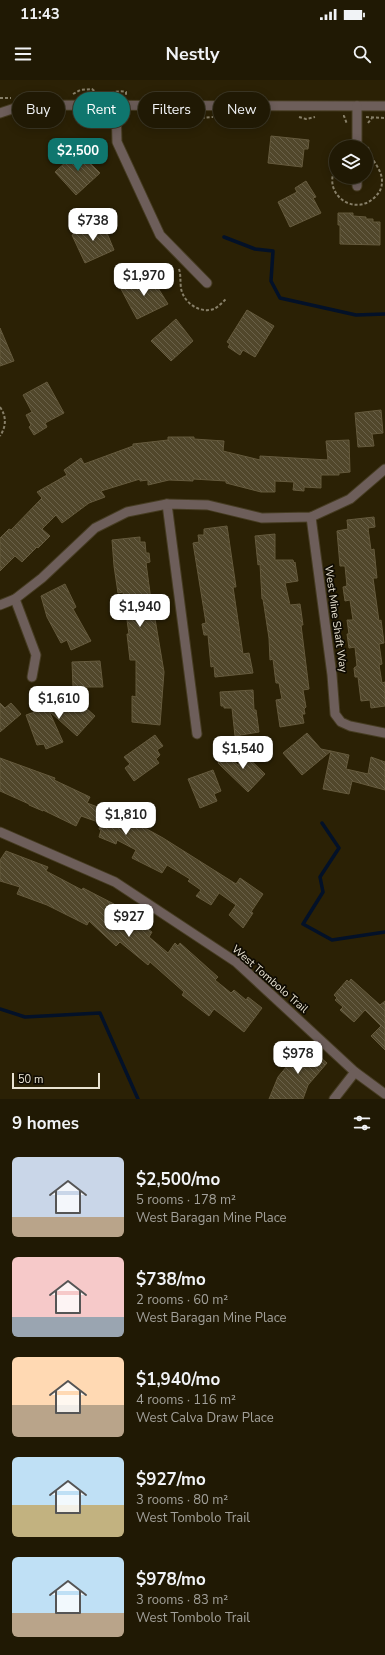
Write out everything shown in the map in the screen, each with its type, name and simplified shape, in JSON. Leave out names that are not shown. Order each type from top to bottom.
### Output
[{"type":"street","points":[[0,113],[24,105],[73,105]]},
{"type":"street","points":[[130,105],[385,106]]},
{"type":"street","points":[[357,106],[357,140]]},
{"type":"street","points":[[117,128],[117,142],[160,234],[207,283]]},
{"type":"street","points":[[0,604],[15,600],[42,578],[95,528],[127,512],[167,504],[208,505],[262,518],[310,517],[350,499],[385,469]]},
{"type":"street","points":[[167,504],[197,734]]},
{"type":"street","name":"West Mine Shaft Way","points":[[310,517],[332,675],[335,714],[341,722],[350,726],[385,732]]},
{"type":"street","points":[[15,600],[36,655],[32,677]]},
{"type":"street","name":"West Tombolo Trail","points":[[0,832],[115,882],[236,962],[355,1072],[385,1094]]},
{"type":"street","points":[[334,1099],[355,1072]]},
{"type":"path","points":[[0,407],[5,419],[4,427],[0,436]]},
{"type":"building","points":[[271,136],[309,140],[308,149],[304,149],[302,167],[268,163]]},
{"type":"building","points":[[82,147],[89,154],[85,158],[100,173],[76,195],[55,172]]},
{"type":"building","points":[[306,181],[316,197],[313,198],[321,213],[290,227],[278,202],[297,192],[295,188]]},
{"type":"building","points":[[338,213],[353,213],[353,216],[366,217],[366,219],[373,219],[373,222],[380,222],[380,245],[340,244],[340,225],[338,225]]},
{"type":"building","points":[[102,221],[114,250],[85,263],[72,235]]},
{"type":"building","points":[[154,277],[158,288],[168,304],[137,319],[121,289]]},
{"type":"building","points":[[247,310],[274,326],[255,357],[243,350],[240,355],[228,347],[230,344],[227,342]]},
{"type":"building","points":[[176,319],[193,341],[171,361],[151,341]]},
{"type":"building","points":[[0,328],[14,361],[0,366]]},
{"type":"building","points":[[47,382],[64,413],[45,423],[47,427],[34,435],[29,427],[31,425],[26,415],[32,412],[23,395]]},
{"type":"building","points":[[381,410],[383,433],[372,434],[374,446],[358,447],[355,413]]},
{"type":"building","points":[[168,437],[194,437],[194,439],[224,441],[223,451],[260,460],[260,456],[328,460],[326,441],[349,440],[350,472],[339,473],[339,475],[321,475],[321,488],[304,487],[304,491],[293,490],[294,482],[275,481],[275,492],[261,492],[226,483],[226,481],[193,479],[193,481],[169,480],[148,485],[148,480],[140,481],[140,479],[101,491],[105,497],[89,503],[62,523],[56,515],[42,529],[50,536],[38,548],[37,547],[22,562],[15,556],[0,571],[0,538],[9,529],[11,530],[42,498],[37,492],[67,475],[64,470],[81,458],[84,464],[133,446],[133,444],[168,440]]},
{"type":"building","points":[[374,517],[375,527],[368,528],[371,550],[374,549],[377,578],[373,578],[379,621],[381,620],[384,643],[379,644],[382,664],[379,665],[382,683],[385,682],[385,706],[371,708],[370,700],[361,701],[358,677],[355,677],[354,668],[357,666],[355,647],[349,648],[347,620],[353,620],[350,600],[345,601],[343,587],[347,586],[345,566],[340,566],[337,531],[348,529],[347,520]]},
{"type":"building","points":[[227,526],[236,587],[233,587],[243,654],[249,653],[253,673],[215,677],[214,666],[211,667],[208,635],[204,635],[202,624],[206,623],[193,543],[199,542],[198,535],[204,535],[204,529]]},
{"type":"building","points":[[275,534],[275,560],[293,560],[294,563],[295,562],[298,581],[285,583],[290,605],[300,604],[303,625],[301,625],[309,689],[303,690],[306,707],[304,709],[305,714],[302,714],[304,723],[280,727],[276,700],[282,699],[279,683],[276,683],[273,659],[270,660],[269,638],[262,599],[260,564],[258,565],[255,536]]},
{"type":"building","points":[[140,537],[140,542],[145,542],[146,553],[149,553],[150,562],[146,563],[151,600],[156,613],[154,613],[164,672],[160,725],[132,722],[132,696],[136,697],[136,660],[130,660],[127,634],[129,634],[123,592],[118,593],[114,566],[112,540]]},
{"type":"building","points":[[65,584],[76,607],[73,609],[91,641],[71,650],[67,640],[61,643],[47,617],[41,596]]},
{"type":"building","points":[[100,661],[103,687],[73,687],[72,662]]},
{"type":"building","points":[[253,690],[254,710],[256,710],[259,732],[235,736],[232,708],[224,708],[224,706],[221,706],[220,692]]},
{"type":"building","points":[[67,691],[95,716],[77,736],[49,711],[63,742],[46,749],[44,744],[37,745],[26,715],[54,705]]},
{"type":"building","points":[[0,703],[5,708],[11,703],[21,714],[0,732]]},
{"type":"building","points":[[307,733],[321,749],[331,751],[302,775],[283,753]]},
{"type":"building","points":[[155,735],[163,746],[157,750],[160,755],[156,759],[159,763],[134,781],[125,768],[130,764],[124,757]]},
{"type":"building","points":[[237,747],[265,774],[248,792],[218,763],[226,754],[239,766]]},
{"type":"building","points":[[331,751],[349,755],[346,769],[368,774],[371,757],[385,762],[385,790],[352,781],[349,794],[323,789]]},
{"type":"building","points":[[0,758],[55,778],[54,780],[90,797],[87,803],[127,818],[163,838],[236,884],[240,878],[263,894],[251,912],[253,913],[243,928],[229,915],[236,905],[219,893],[211,905],[196,896],[201,890],[188,881],[190,879],[167,865],[162,873],[132,858],[136,850],[117,840],[116,844],[99,837],[101,823],[81,816],[76,826],[0,791]]},
{"type":"building","points":[[213,770],[221,791],[214,794],[217,801],[200,808],[188,779]]},
{"type":"building","points":[[6,851],[48,867],[46,871],[82,890],[83,888],[114,904],[142,928],[144,926],[152,932],[149,937],[168,953],[175,943],[178,946],[180,943],[218,977],[215,980],[231,993],[234,990],[246,1000],[248,997],[262,1008],[244,1032],[214,1009],[209,1016],[182,995],[184,992],[150,962],[148,965],[120,942],[116,946],[89,921],[87,925],[47,905],[17,894],[20,887],[0,881],[0,860]]},
{"type":"building","points":[[351,979],[380,1005],[385,1001],[385,1050],[371,1036],[381,1026],[365,1010],[354,1022],[340,1010],[343,1007],[335,1000],[337,998],[334,995],[347,980],[349,982]]},
{"type":"building","points":[[305,1044],[327,1063],[308,1085],[303,1099],[269,1099],[278,1077]]},
{"type":"waterway","points":[[224,237],[255,249],[273,251],[271,281],[280,298],[356,315],[385,314]]},
{"type":"waterway","points":[[322,823],[339,848],[320,877],[323,892],[303,924],[332,940],[385,932]]},
{"type":"waterway","points":[[0,1009],[25,1017],[100,1013],[138,1099]]}]
